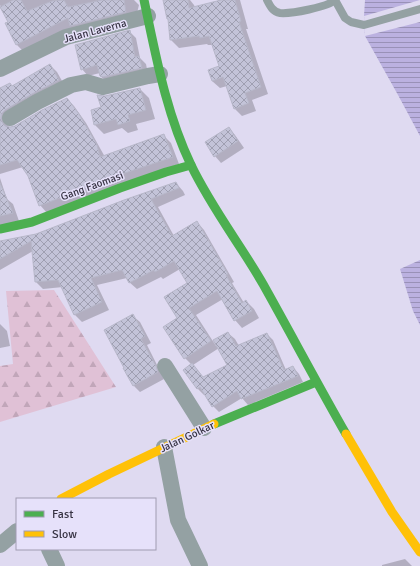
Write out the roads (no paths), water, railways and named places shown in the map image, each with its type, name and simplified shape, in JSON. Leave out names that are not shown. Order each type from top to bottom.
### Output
[{"type":"main road","points":[[144,0],[160,74],[171,114],[191,166],[262,283],[316,382],[392,512],[420,552]]},
{"type":"main road","name":"Gang Faomasi","points":[[0,229],[32,222],[120,188],[166,172],[191,166]]},
{"type":"main road","name":"Jalan Golkar","points":[[63,498],[204,428],[316,382]]},
{"type":"street","name":"Jalan Laverna","points":[[0,69],[66,37],[148,16]]},
{"type":"street","points":[[10,118],[37,102],[71,86],[86,82],[103,87],[160,74]]},
{"type":"street","points":[[166,366],[204,428]]},
{"type":"street","points":[[164,447],[178,520],[200,566]]},
{"type":"street","points":[[0,545],[16,532]]},
{"type":"street","points":[[50,550],[58,566]]},
{"type":"lane","points":[[267,0],[272,8],[280,13],[329,5],[335,0],[345,18],[351,22],[364,25],[420,8]]}]
